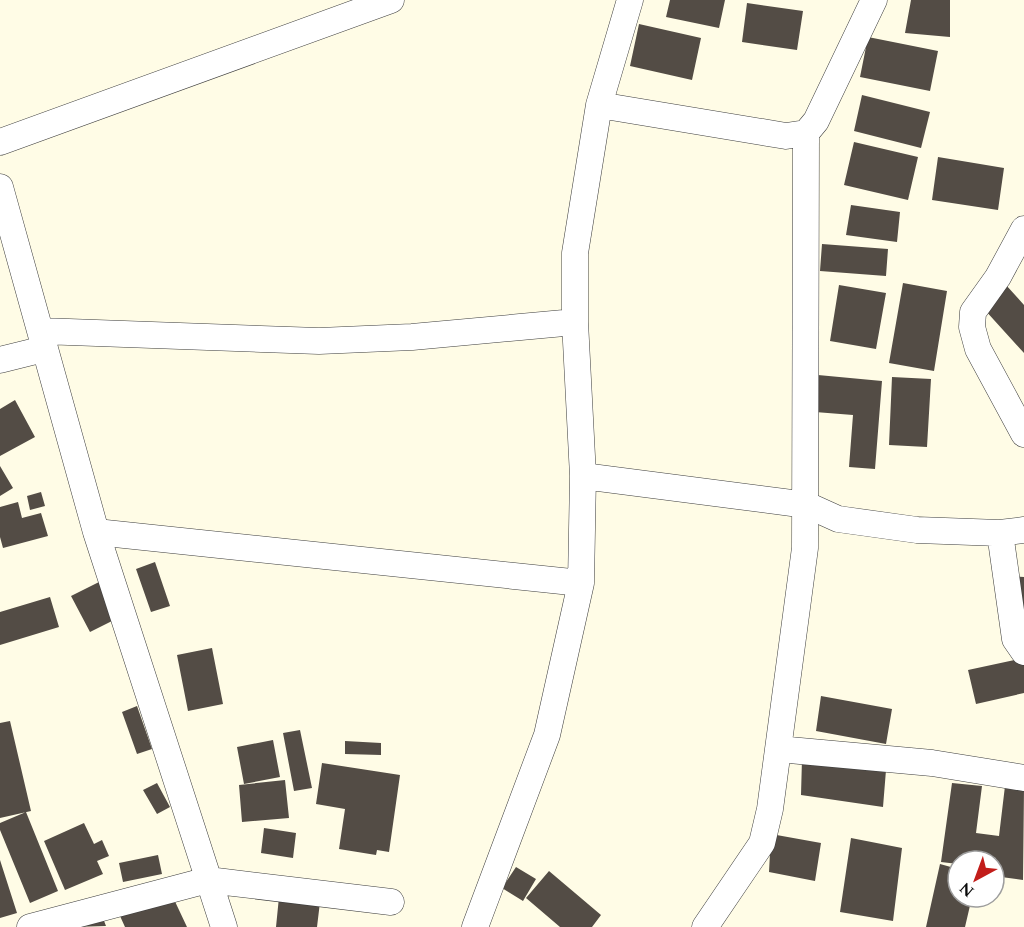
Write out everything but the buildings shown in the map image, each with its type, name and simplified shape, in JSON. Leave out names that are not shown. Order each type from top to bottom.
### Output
[{"type":"street","points":[[475,927],[547,735],[581,583],[583,476],[574,321],[575,253],[599,105],[630,0]]},
{"type":"street","points":[[705,927],[762,843],[770,808],[805,548],[807,505],[806,133],[816,121],[874,0]]},
{"type":"street","points":[[0,142],[384,1]]},
{"type":"street","points":[[599,105],[786,136],[806,133]]},
{"type":"street","points":[[0,188],[96,532],[224,927]]},
{"type":"street","points":[[1024,229],[998,277],[973,312],[972,327],[978,350],[1024,434]]},
{"type":"street","points":[[0,360],[42,340],[319,341],[412,337],[574,321]]},
{"type":"street","points":[[583,476],[807,505],[838,519],[917,530],[1012,531],[1015,639],[1024,652]]},
{"type":"street","points":[[96,532],[581,583]]},
{"type":"street","points":[[778,749],[932,763],[1024,778]]},
{"type":"street","points":[[40,925],[208,880],[391,902]]}]
